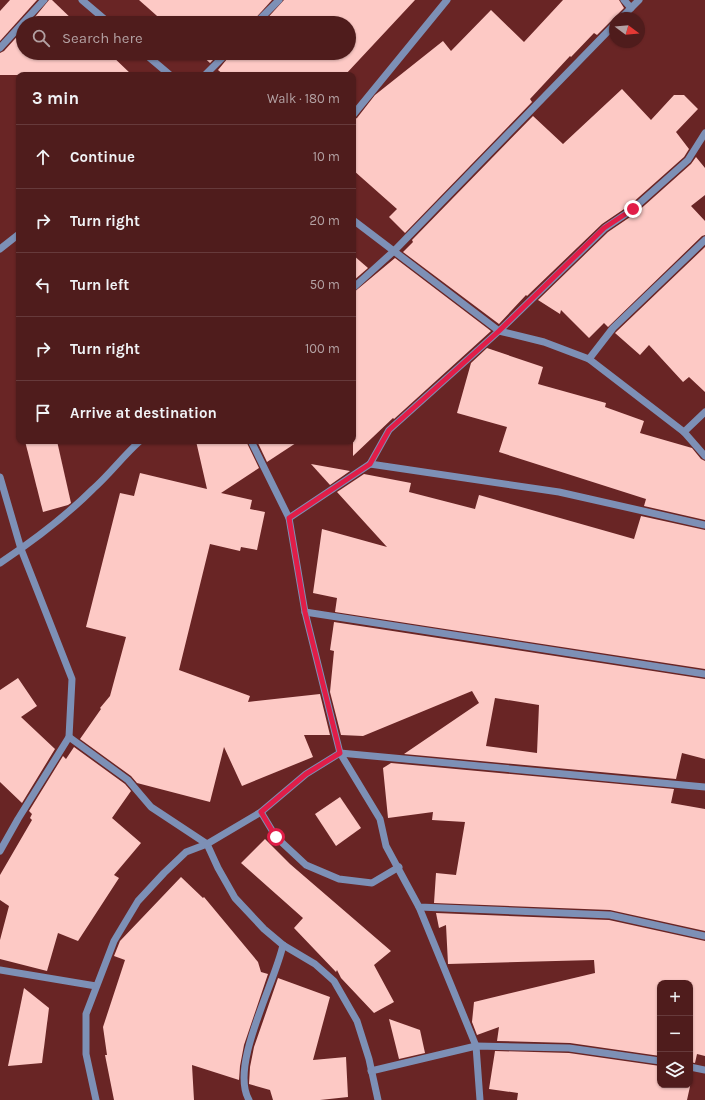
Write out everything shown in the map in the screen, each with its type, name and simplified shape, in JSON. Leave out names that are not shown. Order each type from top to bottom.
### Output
[{"type":"street","points":[[29,16],[44,0]]},
{"type":"street","points":[[263,16],[279,0]]},
{"type":"street","points":[[356,111],[447,0]]},
{"type":"street","points":[[624,0],[631,8]]},
{"type":"street","points":[[627,12],[639,0]]},
{"type":"street","points":[[84,1],[101,16]]},
{"type":"street","points":[[356,285],[395,250],[609,30]]},
{"type":"street","points":[[0,48],[16,31]]},
{"type":"street","points":[[152,60],[166,72]]},
{"type":"street","points":[[208,72],[220,60]]},
{"type":"street","points":[[289,518],[370,464],[389,430],[499,331],[604,228],[633,209],[688,160],[705,133]]},
{"type":"street","points":[[356,222],[395,250],[499,331],[544,342],[589,359],[684,432],[705,456]]},
{"type":"street","points":[[0,249],[16,236]]},
{"type":"street","points":[[589,359],[613,328],[705,240]]},
{"type":"street","points":[[684,432],[705,412]]},
{"type":"street","points":[[0,564],[68,512],[95,488],[137,444]]},
{"type":"street","points":[[252,444],[289,518],[305,612],[340,753],[380,819],[386,846],[399,867],[419,907],[452,982],[476,1046],[480,1100]]},
{"type":"street","points":[[370,464],[559,492],[705,525]]},
{"type":"street","points":[[0,477],[21,549],[72,679],[69,737],[18,818],[0,851]]},
{"type":"street","points":[[305,612],[705,674]]},
{"type":"street","points":[[69,737],[128,780],[151,807],[207,844],[218,868],[235,898],[264,929],[283,945],[316,964],[334,981],[358,1021],[378,1100]]},
{"type":"street","points":[[96,1100],[86,1054],[86,1014],[114,941],[138,902],[164,873],[186,852],[207,844],[261,812],[306,774],[340,753],[705,787]]},
{"type":"street","points":[[261,812],[276,837],[306,865],[339,879],[372,883],[399,867]]},
{"type":"street","points":[[419,907],[610,915],[705,936]]},
{"type":"street","points":[[249,1100],[244,1092],[244,1071],[255,1025],[283,945]]},
{"type":"street","points":[[0,970],[96,986]]},
{"type":"street","points":[[371,1071],[476,1046],[569,1048],[657,1061]]},
{"type":"street","points":[[693,1068],[705,1070]]},
{"type":"building","points":[[10,0],[37,0],[23,16],[16,16],[16,23],[0,41],[0,11]]},
{"type":"building","points":[[49,0],[52,0],[69,16],[36,16]]},
{"type":"building","points":[[139,0],[272,0],[257,16],[157,16]]},
{"type":"building","points":[[284,0],[415,0],[348,72],[220,72],[218,70],[226,60],[356,60],[356,16],[269,16]]},
{"type":"building","points":[[563,0],[619,0],[624,8],[620,12],[609,12],[609,23],[597,35],[594,33],[571,57],[570,56],[530,99],[532,102],[405,233],[389,217],[397,209],[356,173],[356,118],[375,95],[443,41],[451,51],[491,10],[524,42]]},
{"type":"building","points":[[16,38],[16,60],[116,60],[129,72],[16,72],[16,75],[0,75],[0,53],[4,51]]},
{"type":"building","points":[[622,89],[651,120],[674,95],[684,95],[698,109],[676,132],[689,149],[684,157],[630,205],[602,224],[527,296],[526,295],[499,324],[403,252],[413,242],[412,240],[533,116],[563,144]]},
{"type":"building","points":[[696,157],[705,168],[705,195],[691,206],[705,221],[705,235],[702,236],[608,327],[604,323],[589,338],[561,310],[560,314],[538,300],[608,232],[636,213],[691,164]]},
{"type":"building","points":[[705,247],[705,392],[689,377],[683,382],[649,345],[640,355],[615,333]]},
{"type":"building","points":[[356,258],[368,268],[356,278]]},
{"type":"building","points":[[395,258],[491,331],[394,419],[393,418],[353,456],[353,444],[356,444],[356,290]]},
{"type":"building","points":[[487,348],[543,367],[538,384],[606,403],[605,407],[644,421],[640,433],[692,448],[701,459],[705,461],[705,520],[644,506],[646,499],[499,452],[507,427],[457,413],[471,363]]},
{"type":"building","points":[[26,444],[58,444],[71,503],[43,512]]},
{"type":"building","points":[[197,444],[247,444],[259,468],[221,493],[252,500],[250,509],[265,512],[257,550],[241,547],[240,551],[210,544],[179,670],[250,696],[248,702],[320,694],[330,735],[304,735],[313,757],[242,786],[224,747],[210,802],[137,783],[131,776],[80,739],[101,709],[100,708],[110,696],[126,637],[86,627],[120,493],[134,496],[140,473],[207,489]]},
{"type":"building","points":[[258,444],[294,444],[267,462]]},
{"type":"building","points":[[311,464],[350,471],[330,485]]},
{"type":"building","points":[[364,474],[411,483],[409,492],[475,509],[479,495],[634,539],[641,516],[705,530],[705,669],[335,612],[337,598],[313,593],[322,529],[387,547],[337,492]]},
{"type":"building","points":[[334,622],[705,679],[705,759],[682,753],[676,779],[404,754],[479,703],[472,691],[363,736],[341,735],[330,692],[334,651],[330,650]],"holes":[[[495,698],[539,705],[537,753],[486,746]]]},
{"type":"building","points":[[18,678],[37,706],[21,717],[55,749],[22,803],[0,782],[0,690]]},
{"type":"building","points":[[74,747],[125,784],[131,791],[112,818],[141,843],[114,875],[119,878],[78,941],[58,933],[47,971],[0,959],[0,940],[9,906],[0,900],[0,875],[32,820],[30,818],[32,814],[29,811],[63,756],[66,759]]},
{"type":"building","points":[[391,763],[674,789],[671,803],[705,809],[705,931],[610,910],[434,903],[436,873],[456,875],[465,822],[432,820],[433,812],[388,818],[383,768]]},
{"type":"building","points":[[340,797],[361,828],[336,846],[315,814]]},
{"type":"building","points":[[265,839],[290,864],[391,951],[374,965],[394,1002],[374,1013],[341,978],[337,970],[336,972],[294,928],[303,918],[241,863]]},
{"type":"building","points":[[181,877],[203,898],[204,897],[258,962],[261,972],[268,974],[244,1045],[239,1080],[192,1065],[194,1100],[114,1100],[105,1055],[107,1055],[103,1027],[125,960],[114,956],[120,941]]},
{"type":"building","points":[[436,913],[609,920],[705,941],[705,1056],[697,1054],[695,1063],[693,1063],[693,980],[657,980],[657,1056],[570,1043],[497,1041],[499,1027],[477,1035],[472,1022],[474,1002],[595,973],[594,960],[448,964],[446,925],[439,928]]},
{"type":"building","points":[[278,978],[330,997],[313,1060],[346,1057],[348,1097],[320,1100],[273,1100],[270,1090],[249,1084],[250,1067],[254,1047]]},
{"type":"building","points":[[24,988],[49,1008],[42,1063],[8,1066]]},
{"type":"building","points":[[389,1019],[420,1030],[425,1053],[399,1059]]},
{"type":"building","points":[[495,1051],[569,1053],[657,1066],[657,1088],[690,1088],[687,1100],[517,1100],[518,1093],[489,1089]]},
{"type":"route","points":[[276,837],[261,812],[306,774],[340,753],[305,612],[289,518],[370,464],[389,430],[499,331],[604,228],[633,209]]}]
